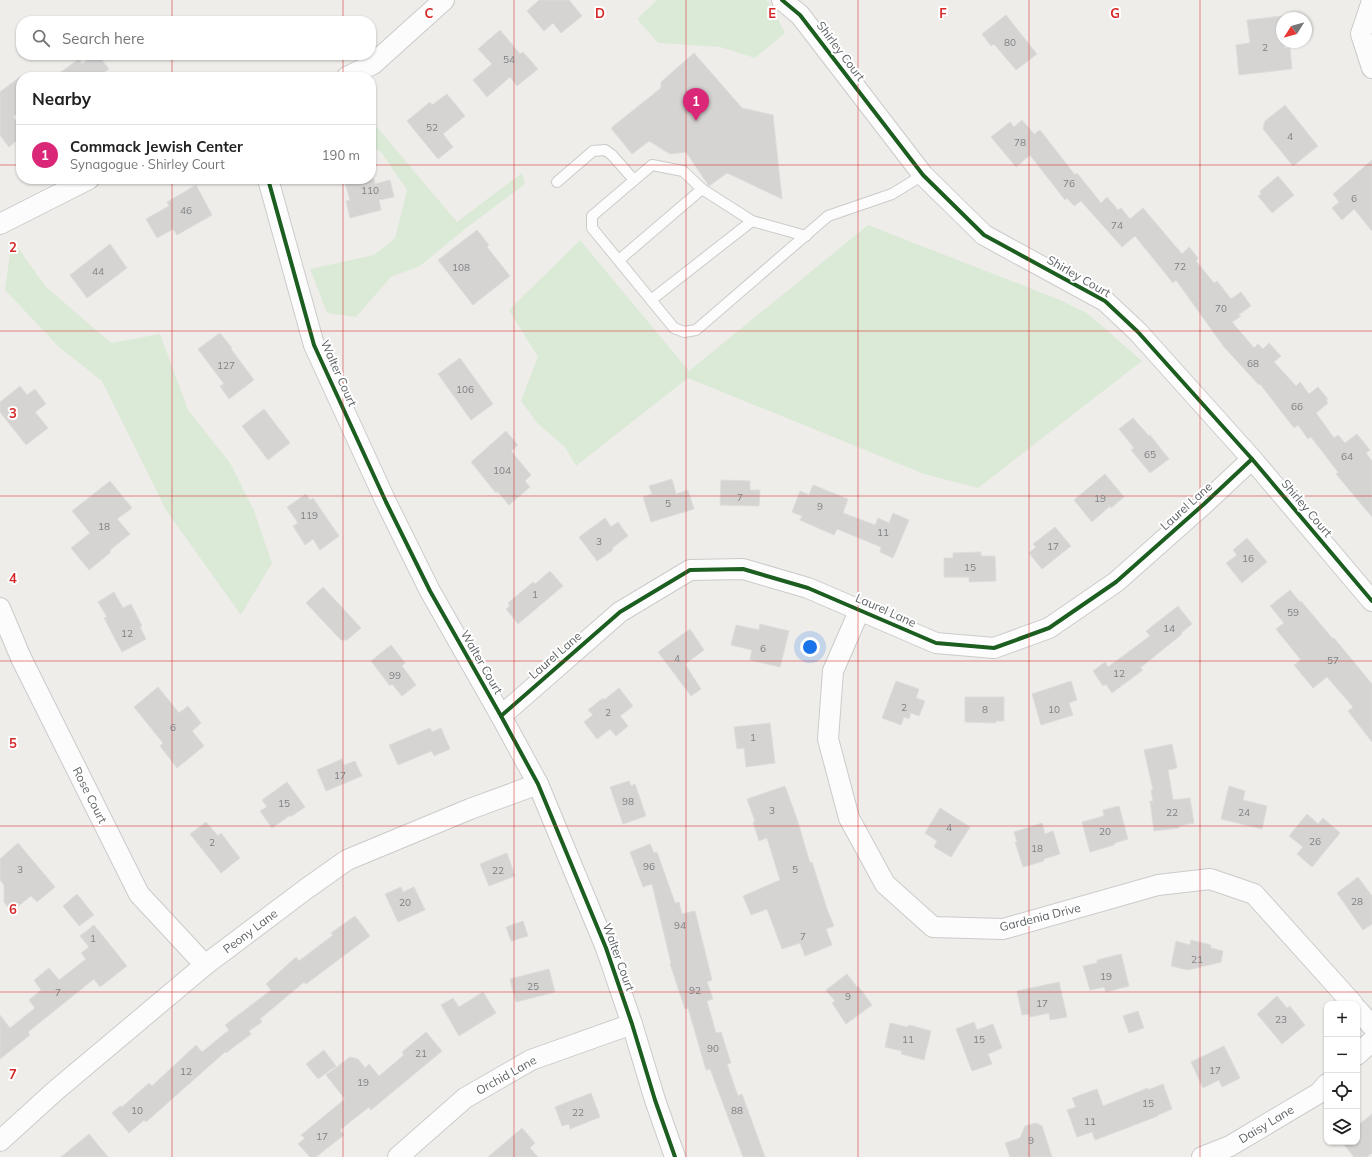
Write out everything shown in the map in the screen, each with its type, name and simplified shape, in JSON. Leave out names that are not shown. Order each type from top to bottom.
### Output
[{"type":"street","points":[[357,72],[373,64],[444,0]]},
{"type":"street","name":"Shirley Court","points":[[782,0],[800,15],[923,176],[984,235],[1105,301],[1138,332],[1252,459],[1372,601]]},
{"type":"street","points":[[1372,1],[1361,34],[1372,68]]},
{"type":"street","points":[[0,224],[79,184]]},
{"type":"street","name":"Walter Court","points":[[269,184],[314,345],[386,502],[430,591],[538,784],[606,948],[675,1157]]},
{"type":"street","name":"Laurel Lane","points":[[501,716],[620,612],[690,570],[743,569],[808,588],[860,609],[936,643],[994,648],[1049,628],[1116,582],[1252,459]]},
{"type":"street","name":"Rose Court","points":[[0,608],[21,658],[139,894],[205,965]]},
{"type":"street","name":"Gardenia Drive","points":[[860,609],[833,671],[828,739],[849,818],[885,884],[934,927],[1003,929],[1158,885],[1210,879],[1254,894],[1350,1001]]},
{"type":"street","name":"Peony Lane","points":[[0,1141],[55,1091],[205,965],[347,860],[470,809],[538,784]]},
{"type":"street","points":[[1360,1012],[1372,1026]]},
{"type":"street","name":"Orchid Lane","points":[[398,1157],[465,1098],[531,1060],[632,1024]]},
{"type":"street","points":[[1360,1052],[1372,1041]]},
{"type":"street","name":"Daisy Lane","points":[[1202,1157],[1230,1146],[1319,1093],[1324,1087]]},
{"type":"lane","points":[[557,182],[593,151],[605,150],[612,155],[634,180]]},
{"type":"lane","points":[[806,236],[752,221],[702,189],[682,171],[652,165],[592,216],[592,228],[674,328],[684,332],[696,330],[806,236],[828,216],[892,194],[923,176]]},
{"type":"lane","points":[[619,260],[702,189]]},
{"type":"lane","points":[[651,300],[752,221]]},
{"type":"green space","points":[[657,0],[766,0],[769,2],[785,33],[755,58],[720,47],[658,43],[637,19]]},
{"type":"green space","points":[[376,126],[457,222],[522,173],[525,184],[465,229],[420,266],[391,277],[356,317],[327,313],[310,269],[374,255],[395,238],[407,190],[381,152],[376,150]]},
{"type":"green space","points":[[868,225],[1060,300],[1087,313],[1142,361],[978,488],[924,474],[688,378],[576,466],[565,447],[538,424],[521,401],[538,357],[509,310],[580,240],[689,371]]},
{"type":"green space","points":[[12,239],[45,286],[111,343],[160,334],[188,410],[230,463],[254,511],[272,563],[241,615],[166,510],[102,381],[59,347],[5,290]]},
{"type":"building","points":[[539,0],[569,0],[582,16],[561,33],[553,23],[544,31],[527,11]]},
{"type":"building","points":[[1006,15],[1037,54],[1016,70],[994,44],[991,46],[982,34]]},
{"type":"building","points":[[1276,17],[1276,48],[1290,48],[1292,69],[1239,75],[1236,45],[1250,43],[1247,20]]},
{"type":"building","points":[[500,30],[520,54],[523,52],[538,69],[517,86],[510,77],[487,97],[473,80],[492,64],[478,49]]},
{"type":"building","points":[[694,53],[742,108],[773,115],[782,199],[727,173],[709,186],[686,152],[670,154],[649,141],[632,154],[611,128],[661,88],[661,82]]},
{"type":"building","points":[[78,60],[80,60],[82,64],[87,60],[102,60],[109,69],[104,72],[61,72]]},
{"type":"building","points":[[16,80],[16,114],[13,117],[16,121],[16,141],[9,147],[0,135],[0,92]]},
{"type":"building","points":[[447,94],[465,116],[443,134],[453,147],[438,159],[407,121],[430,102],[432,105]]},
{"type":"building","points":[[1285,105],[1318,146],[1293,166],[1263,129],[1265,121]]},
{"type":"building","points":[[1022,120],[1034,134],[1040,130],[1075,175],[1077,173],[1101,203],[1107,197],[1118,210],[1121,208],[1130,219],[1143,208],[1182,254],[1189,247],[1198,258],[1196,261],[1214,283],[1217,281],[1231,299],[1241,292],[1251,306],[1238,315],[1241,316],[1232,322],[1254,348],[1258,344],[1263,349],[1269,343],[1281,356],[1274,362],[1296,386],[1300,382],[1309,394],[1318,387],[1328,399],[1326,400],[1328,403],[1316,413],[1334,438],[1338,435],[1345,443],[1357,434],[1370,450],[1366,453],[1372,461],[1372,517],[1336,474],[1338,472],[1311,437],[1308,439],[1298,425],[1294,428],[1260,384],[1259,385],[1224,347],[1176,280],[1173,283],[1135,236],[1122,247],[1081,201],[1074,206],[1067,198],[1065,200],[1030,155],[1016,167],[991,137],[1010,122],[1014,127]]},
{"type":"building","points":[[1372,160],[1372,231],[1354,209],[1342,220],[1332,208],[1339,202],[1333,194]]},
{"type":"building","points":[[1278,176],[1294,195],[1272,213],[1258,196],[1261,194],[1260,191]]},
{"type":"building","points":[[390,180],[394,197],[379,200],[381,210],[350,218],[346,201],[350,200],[345,184],[376,184]]},
{"type":"building","points":[[196,185],[212,215],[177,235],[173,229],[157,238],[146,219],[169,206],[167,202]]},
{"type":"building","points":[[477,230],[489,245],[487,247],[510,276],[473,305],[438,260]]},
{"type":"building","points":[[110,244],[127,268],[87,298],[70,275]]},
{"type":"building","points":[[220,333],[254,380],[229,399],[220,386],[224,384],[198,349]]},
{"type":"building","points":[[460,358],[493,404],[471,420],[438,374]]},
{"type":"building","points":[[20,386],[27,395],[35,389],[46,404],[35,412],[48,428],[26,445],[0,412],[0,402]]},
{"type":"building","points":[[264,409],[290,443],[268,460],[242,426]]},
{"type":"building","points":[[1133,418],[1149,436],[1150,435],[1169,459],[1150,473],[1131,450],[1134,448],[1119,429]]},
{"type":"building","points":[[506,431],[518,445],[511,451],[531,475],[525,481],[530,487],[509,505],[497,491],[496,493],[471,462]]},
{"type":"building","points":[[1105,474],[1124,497],[1111,508],[1110,506],[1092,522],[1074,500]]},
{"type":"building","points":[[672,479],[676,494],[688,490],[694,509],[651,522],[643,497],[652,494],[649,486]]},
{"type":"building","points":[[721,480],[750,481],[750,490],[760,490],[759,506],[720,505]]},
{"type":"building","points":[[110,481],[132,508],[117,519],[130,534],[89,570],[71,548],[90,533],[72,511]]},
{"type":"building","points":[[813,485],[848,499],[843,513],[875,525],[878,518],[889,523],[893,513],[909,520],[893,558],[880,552],[881,547],[837,529],[834,535],[800,520],[802,516],[792,512],[800,491],[809,495]]},
{"type":"building","points":[[306,494],[310,500],[313,498],[339,536],[320,550],[313,539],[305,545],[293,526],[298,523],[287,507]]},
{"type":"building","points":[[605,518],[611,527],[618,522],[628,536],[612,548],[613,550],[597,561],[579,537]]},
{"type":"building","points":[[1055,527],[1071,546],[1042,569],[1029,553],[1036,547],[1033,544]]},
{"type":"building","points":[[1247,538],[1267,562],[1242,583],[1226,563],[1237,555],[1233,550]]},
{"type":"building","points":[[981,552],[981,556],[995,556],[996,581],[969,582],[969,577],[944,577],[944,558],[953,558],[953,553]]},
{"type":"building","points":[[550,571],[563,586],[518,624],[506,609],[510,606],[508,603],[533,582],[535,584]]},
{"type":"building","points":[[323,587],[361,628],[347,640],[341,640],[306,603]]},
{"type":"building","points":[[1290,590],[1333,639],[1334,638],[1372,684],[1372,742],[1348,711],[1353,707],[1327,677],[1313,688],[1294,665],[1301,660],[1276,629],[1284,623],[1270,606]]},
{"type":"building","points":[[114,592],[123,608],[131,604],[142,626],[140,627],[146,639],[122,652],[104,618],[107,617],[98,602]]},
{"type":"building","points":[[1178,606],[1192,624],[1140,668],[1143,670],[1112,693],[1106,684],[1103,686],[1093,671],[1105,662],[1108,667],[1150,636],[1146,631]]},
{"type":"building","points":[[760,624],[789,631],[780,667],[750,660],[752,650],[731,645],[736,625],[759,630]]},
{"type":"building","points":[[690,629],[704,650],[685,664],[701,689],[691,696],[658,652]]},
{"type":"building","points":[[391,645],[405,663],[402,666],[416,685],[402,696],[392,684],[390,686],[371,661]]},
{"type":"building","points":[[896,681],[919,689],[916,698],[925,701],[919,716],[911,713],[909,719],[904,717],[901,725],[882,718]]},
{"type":"building","points":[[1071,681],[1077,700],[1069,703],[1073,715],[1041,725],[1032,694]]},
{"type":"building","points":[[158,687],[179,713],[188,706],[201,723],[192,731],[204,746],[177,768],[160,746],[163,743],[134,707]]},
{"type":"building","points":[[619,688],[633,706],[620,716],[628,726],[616,736],[610,729],[597,739],[584,722],[593,715],[588,710]]},
{"type":"building","points":[[965,697],[1004,697],[1004,721],[996,721],[996,723],[965,722]]},
{"type":"building","points":[[770,723],[775,763],[746,767],[744,748],[737,749],[734,727]]},
{"type":"building","points":[[430,728],[432,732],[441,728],[450,749],[434,756],[432,751],[398,765],[389,745]]},
{"type":"building","points":[[1172,744],[1177,768],[1168,770],[1173,800],[1190,798],[1194,823],[1179,826],[1179,828],[1154,831],[1150,801],[1153,801],[1151,790],[1153,790],[1144,750]]},
{"type":"building","points":[[342,759],[344,765],[355,761],[362,776],[326,791],[317,770]]},
{"type":"building","points":[[629,781],[631,786],[635,784],[646,816],[623,824],[610,787]]},
{"type":"building","points":[[287,782],[305,807],[272,828],[260,811],[267,807],[262,800]]},
{"type":"building","points":[[785,786],[797,819],[810,863],[812,862],[834,926],[826,929],[832,945],[805,956],[800,943],[782,949],[767,909],[751,915],[743,896],[780,880],[767,838],[759,841],[753,822],[755,821],[747,799]]},
{"type":"building","points":[[1229,786],[1245,791],[1243,800],[1267,806],[1262,829],[1221,819]]},
{"type":"building","points":[[1119,806],[1128,839],[1090,852],[1082,822],[1104,816],[1103,810]]},
{"type":"building","points":[[940,808],[970,827],[951,857],[934,847],[937,841],[925,833]]},
{"type":"building","points":[[1307,814],[1318,824],[1323,818],[1340,833],[1312,867],[1297,854],[1303,847],[1289,836]]},
{"type":"building","points":[[206,822],[218,836],[221,833],[240,858],[221,873],[190,834]]},
{"type":"building","points":[[1042,823],[1045,834],[1053,831],[1060,854],[1044,859],[1044,861],[1023,867],[1015,842],[1017,842],[1014,832]]},
{"type":"building","points":[[18,843],[55,887],[37,902],[31,896],[17,907],[9,908],[4,902],[4,885],[0,880],[0,859]]},
{"type":"building","points":[[650,844],[654,853],[657,852],[675,903],[679,902],[682,914],[695,911],[712,980],[707,982],[713,999],[707,1001],[716,1033],[721,1032],[731,1063],[727,1064],[738,1096],[742,1094],[765,1157],[743,1157],[710,1069],[706,1070],[688,1008],[685,1009],[670,964],[652,884],[643,887],[630,852]]},
{"type":"building","points":[[507,853],[515,876],[489,886],[480,864]]},
{"type":"building","points":[[1358,877],[1372,896],[1372,924],[1363,930],[1337,893]]},
{"type":"building","points":[[401,887],[403,892],[414,887],[425,910],[398,922],[385,894]]},
{"type":"building","points":[[77,894],[94,915],[79,926],[63,906]]},
{"type":"building","points":[[355,916],[370,936],[306,984],[304,982],[260,1019],[262,1022],[249,1031],[251,1034],[226,1053],[225,1052],[146,1122],[144,1120],[129,1133],[112,1113],[120,1106],[122,1107],[149,1083],[152,1086],[196,1045],[202,1052],[229,1030],[225,1025],[271,990],[266,984],[296,957],[299,961],[333,935],[331,933]]},
{"type":"building","points":[[523,921],[528,936],[511,941],[506,927]]},
{"type":"building","points":[[94,925],[127,966],[100,987],[94,979],[28,1032],[30,1035],[0,1059],[0,1015],[10,1028],[35,1008],[29,1000],[41,990],[34,980],[49,968],[59,980],[86,959],[81,953],[89,947],[80,936]]},
{"type":"building","points":[[1191,940],[1211,945],[1211,948],[1223,951],[1221,962],[1188,970],[1171,966],[1176,941],[1190,945]]},
{"type":"building","points":[[1121,954],[1129,986],[1106,992],[1104,987],[1090,990],[1083,966],[1097,963],[1097,960]]},
{"type":"building","points":[[549,969],[555,992],[516,1002],[510,979]]},
{"type":"building","points":[[847,974],[872,1005],[846,1024],[832,1003],[835,1001],[826,990]]},
{"type":"building","points":[[1059,982],[1067,1017],[1050,1020],[1049,1013],[1030,1017],[1029,1014],[1022,1015],[1017,991]]},
{"type":"building","points":[[483,992],[496,1013],[459,1036],[441,1005],[453,998],[459,1007]]},
{"type":"building","points":[[1277,996],[1287,1008],[1290,1006],[1305,1025],[1282,1044],[1257,1014]]},
{"type":"building","points":[[1138,1011],[1144,1028],[1129,1033],[1123,1016]]},
{"type":"building","points":[[974,1022],[977,1030],[993,1024],[1002,1048],[988,1054],[992,1064],[972,1071],[956,1029]]},
{"type":"building","points":[[890,1023],[907,1027],[909,1025],[931,1031],[924,1060],[901,1054],[902,1051],[885,1047]]},
{"type":"building","points":[[426,1032],[442,1051],[371,1110],[369,1107],[340,1130],[344,1135],[316,1157],[310,1157],[298,1144],[305,1138],[301,1135],[345,1099],[326,1075],[350,1057],[358,1059],[365,1068],[369,1064],[379,1076],[404,1055],[402,1052]]},
{"type":"building","points":[[1224,1046],[1240,1078],[1222,1087],[1219,1080],[1203,1088],[1191,1062]]},
{"type":"building","points":[[324,1050],[336,1066],[318,1079],[306,1064]]},
{"type":"building","points":[[1163,1084],[1172,1109],[1158,1116],[1095,1140],[1092,1132],[1077,1137],[1067,1110],[1076,1107],[1072,1098],[1097,1089],[1103,1106],[1148,1088],[1148,1090]]},
{"type":"building","points":[[591,1093],[600,1117],[570,1129],[569,1124],[562,1126],[555,1107]]},
{"type":"building","points":[[1372,1114],[1372,1153],[1367,1157],[1354,1157],[1344,1145],[1360,1145],[1360,1124]]},
{"type":"building","points":[[1036,1123],[1042,1126],[1052,1157],[1010,1157],[1005,1143],[1020,1138],[1025,1126]]},
{"type":"building","points":[[522,1128],[535,1143],[530,1148],[538,1157],[488,1157]]},
{"type":"building","points":[[89,1134],[108,1157],[61,1157]]},
{"type":"cycle path","points":[[782,0],[800,15],[923,175],[984,235],[1105,301],[1138,332],[1252,459],[1372,601]]},
{"type":"cycle path","points":[[269,184],[314,345],[386,502],[430,591],[538,784],[606,948],[675,1157]]},
{"type":"cycle path","points":[[501,716],[620,612],[690,570],[743,569],[808,588],[936,643],[994,648],[1049,628],[1116,582],[1252,459]]},
{"type":"place","name":"Commack Jewish Center","points":[[696,121]]}]
